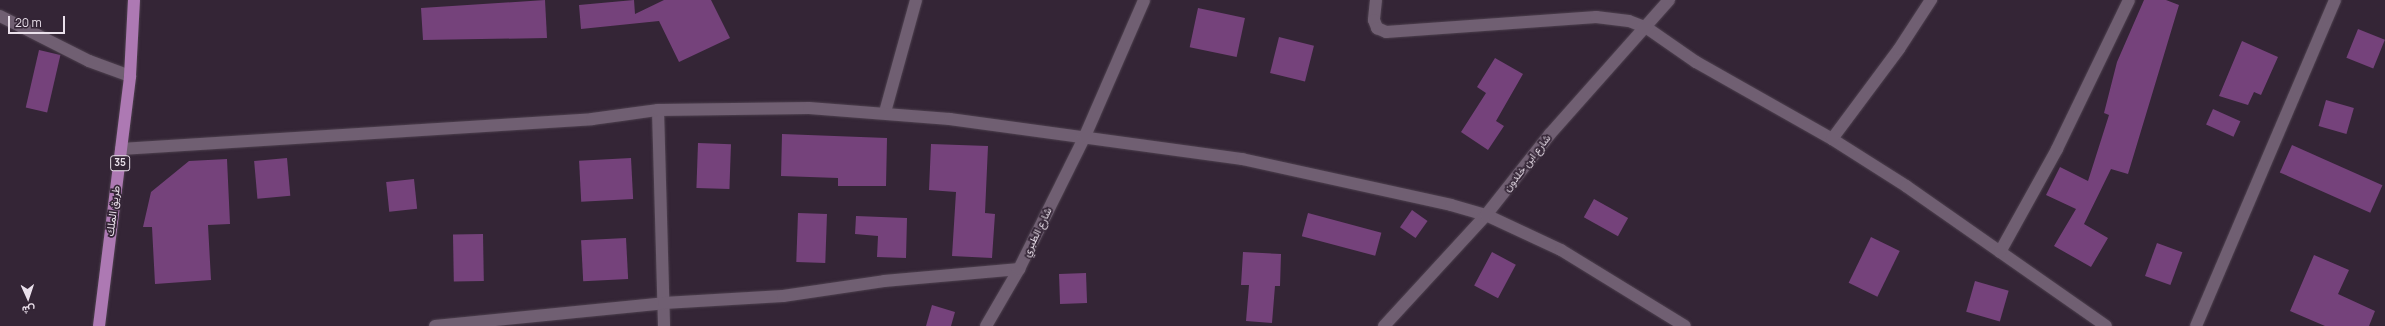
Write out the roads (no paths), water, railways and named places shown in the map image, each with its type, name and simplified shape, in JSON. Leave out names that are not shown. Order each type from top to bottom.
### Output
[{"type":"main road","name":"طريق الملك","points":[[98,326],[130,76],[134,0]]},
{"type":"street","points":[[885,112],[916,0]]},
{"type":"street","name":"شارع الطبري","points":[[986,326],[1019,269],[1085,136],[1144,0]]},
{"type":"street","points":[[1376,0],[1374,20],[1378,28],[1386,32],[1596,17],[1629,21],[1647,28],[1696,62],[1832,139],[2000,252],[2106,326]]},
{"type":"street","name":"شارع ابن خلدون","points":[[1384,326],[1486,215],[1550,134],[1647,28],[1669,0]]},
{"type":"street","points":[[1832,139],[1899,49],[1931,0]]},
{"type":"street","points":[[2000,252],[2057,149],[2128,0]]},
{"type":"street","points":[[2196,326],[2335,0]]},
{"type":"street","points":[[0,16],[81,57],[130,76]]},
{"type":"street","points":[[121,149],[592,119],[658,110],[809,108],[885,112],[1085,136],[1242,159],[1486,215],[1562,250],[1685,326]]},
{"type":"street","points":[[658,110],[664,326]]},
{"type":"street","points":[[435,326],[664,303],[783,296],[884,281],[1019,269]]}]
